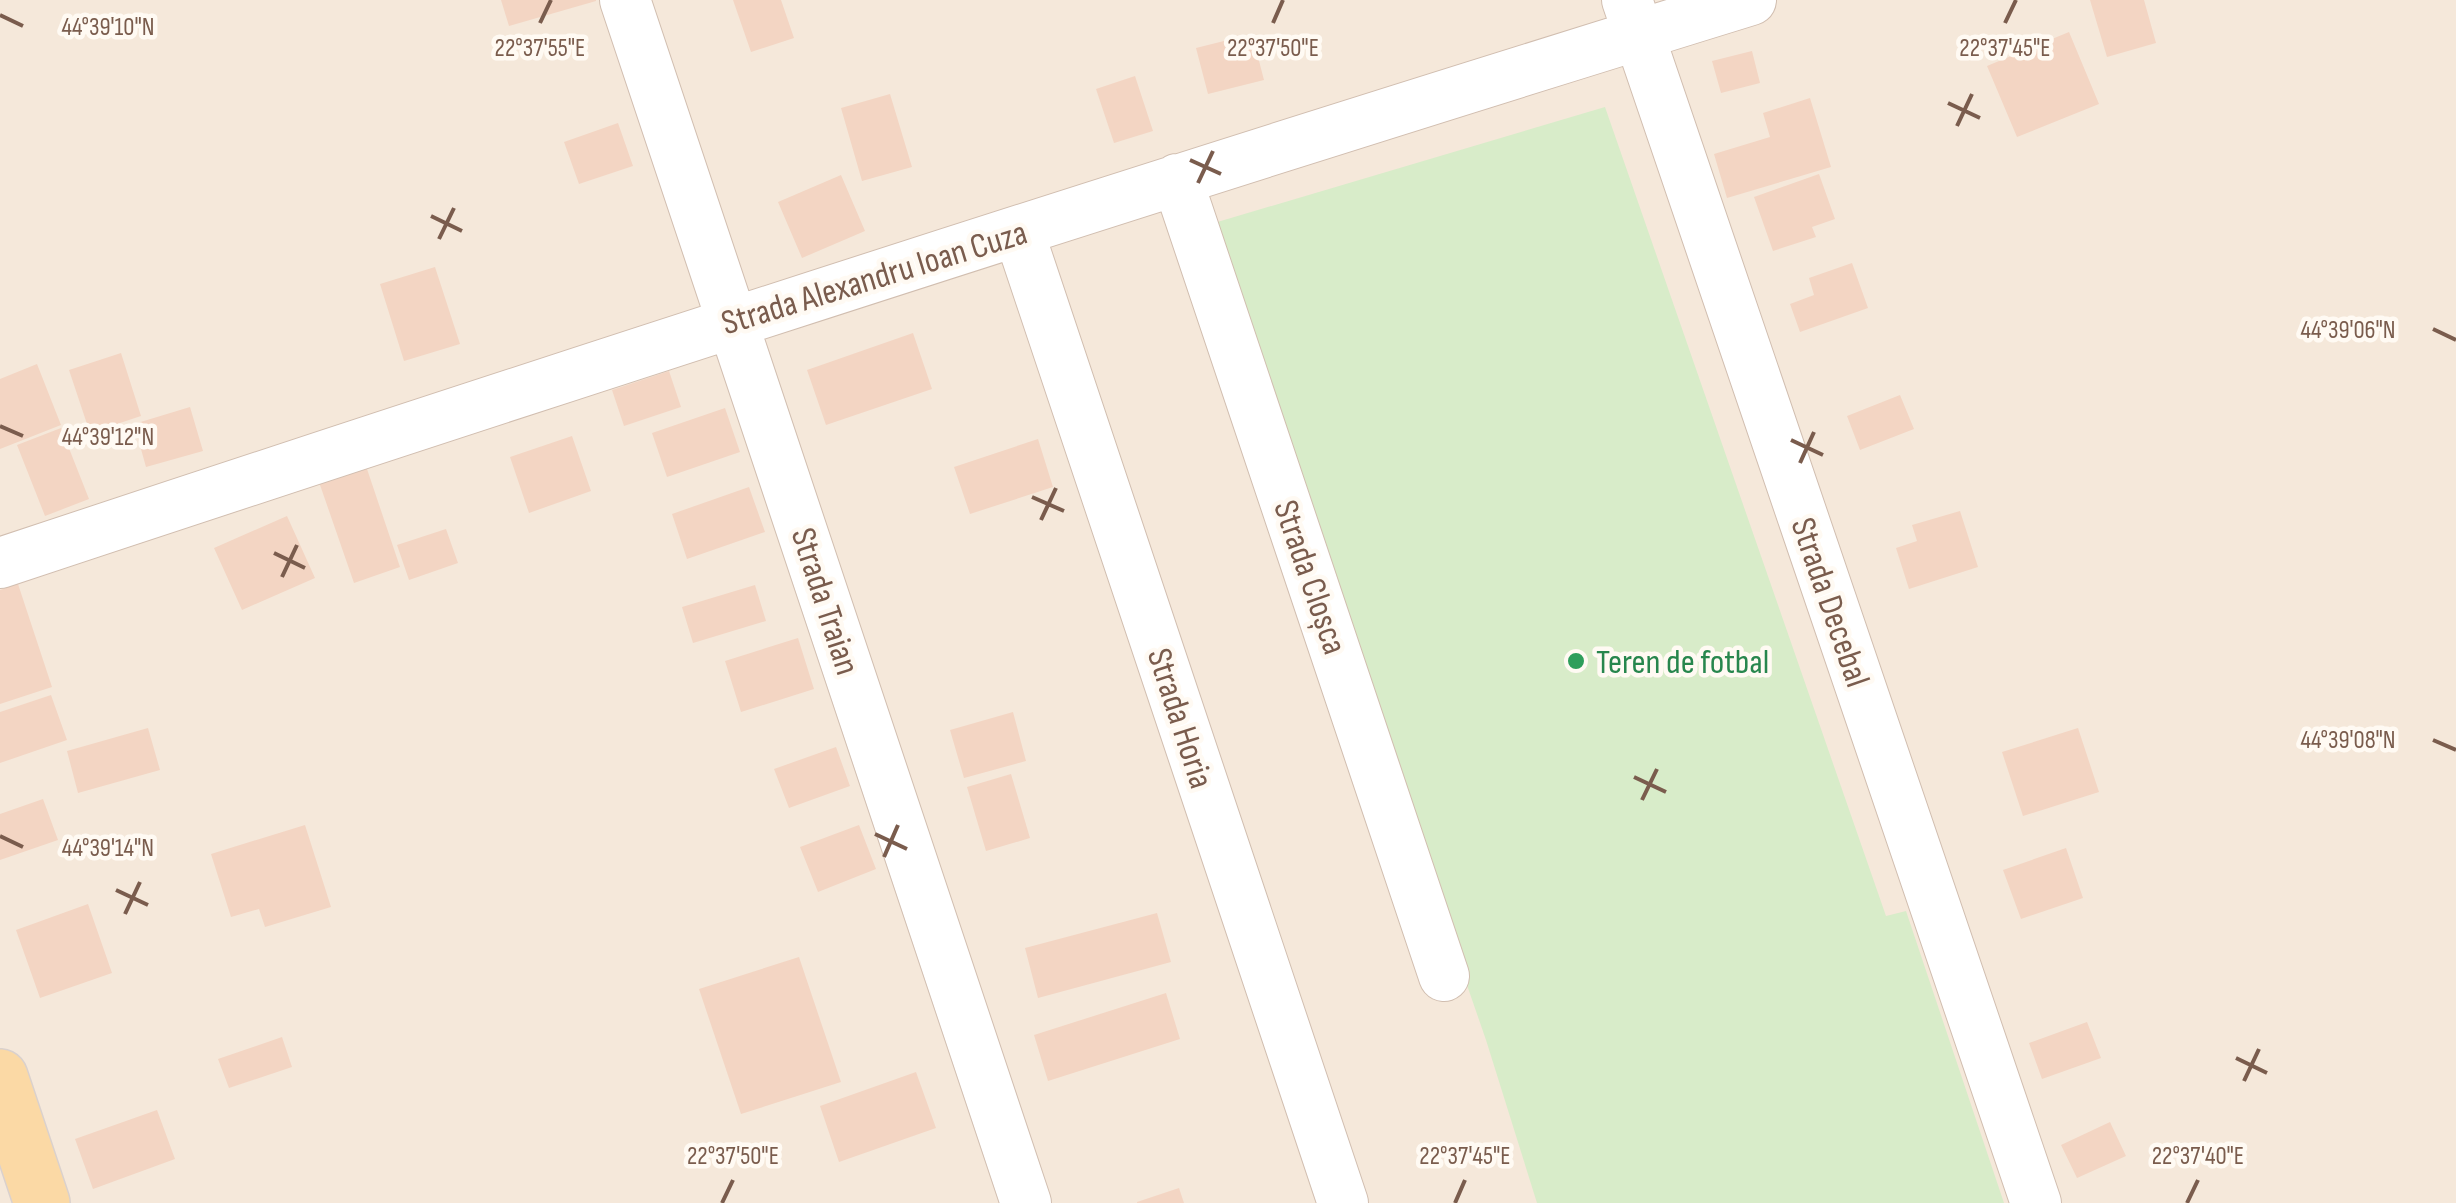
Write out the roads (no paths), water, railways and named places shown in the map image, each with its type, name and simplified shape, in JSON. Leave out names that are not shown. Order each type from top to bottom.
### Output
[{"type":"main road","points":[[0,1077],[42,1203]]},
{"type":"street","name":"Strada Traian","points":[[625,0],[1026,1203]]},
{"type":"street","name":"Strada Alexandru Ioan Cuza","points":[[0,562],[733,320],[1019,233],[1633,17],[1752,0]]},
{"type":"street","name":"Strada Decebal","points":[[1633,17],[2036,1203]]},
{"type":"street","name":"Strada Cloșca","points":[[1177,179],[1444,976]]},
{"type":"street","name":"Strada Horia","points":[[1019,233],[1342,1203]]},
{"type":"place","name":"Teren de fotbal","points":[[1576,661]]}]
